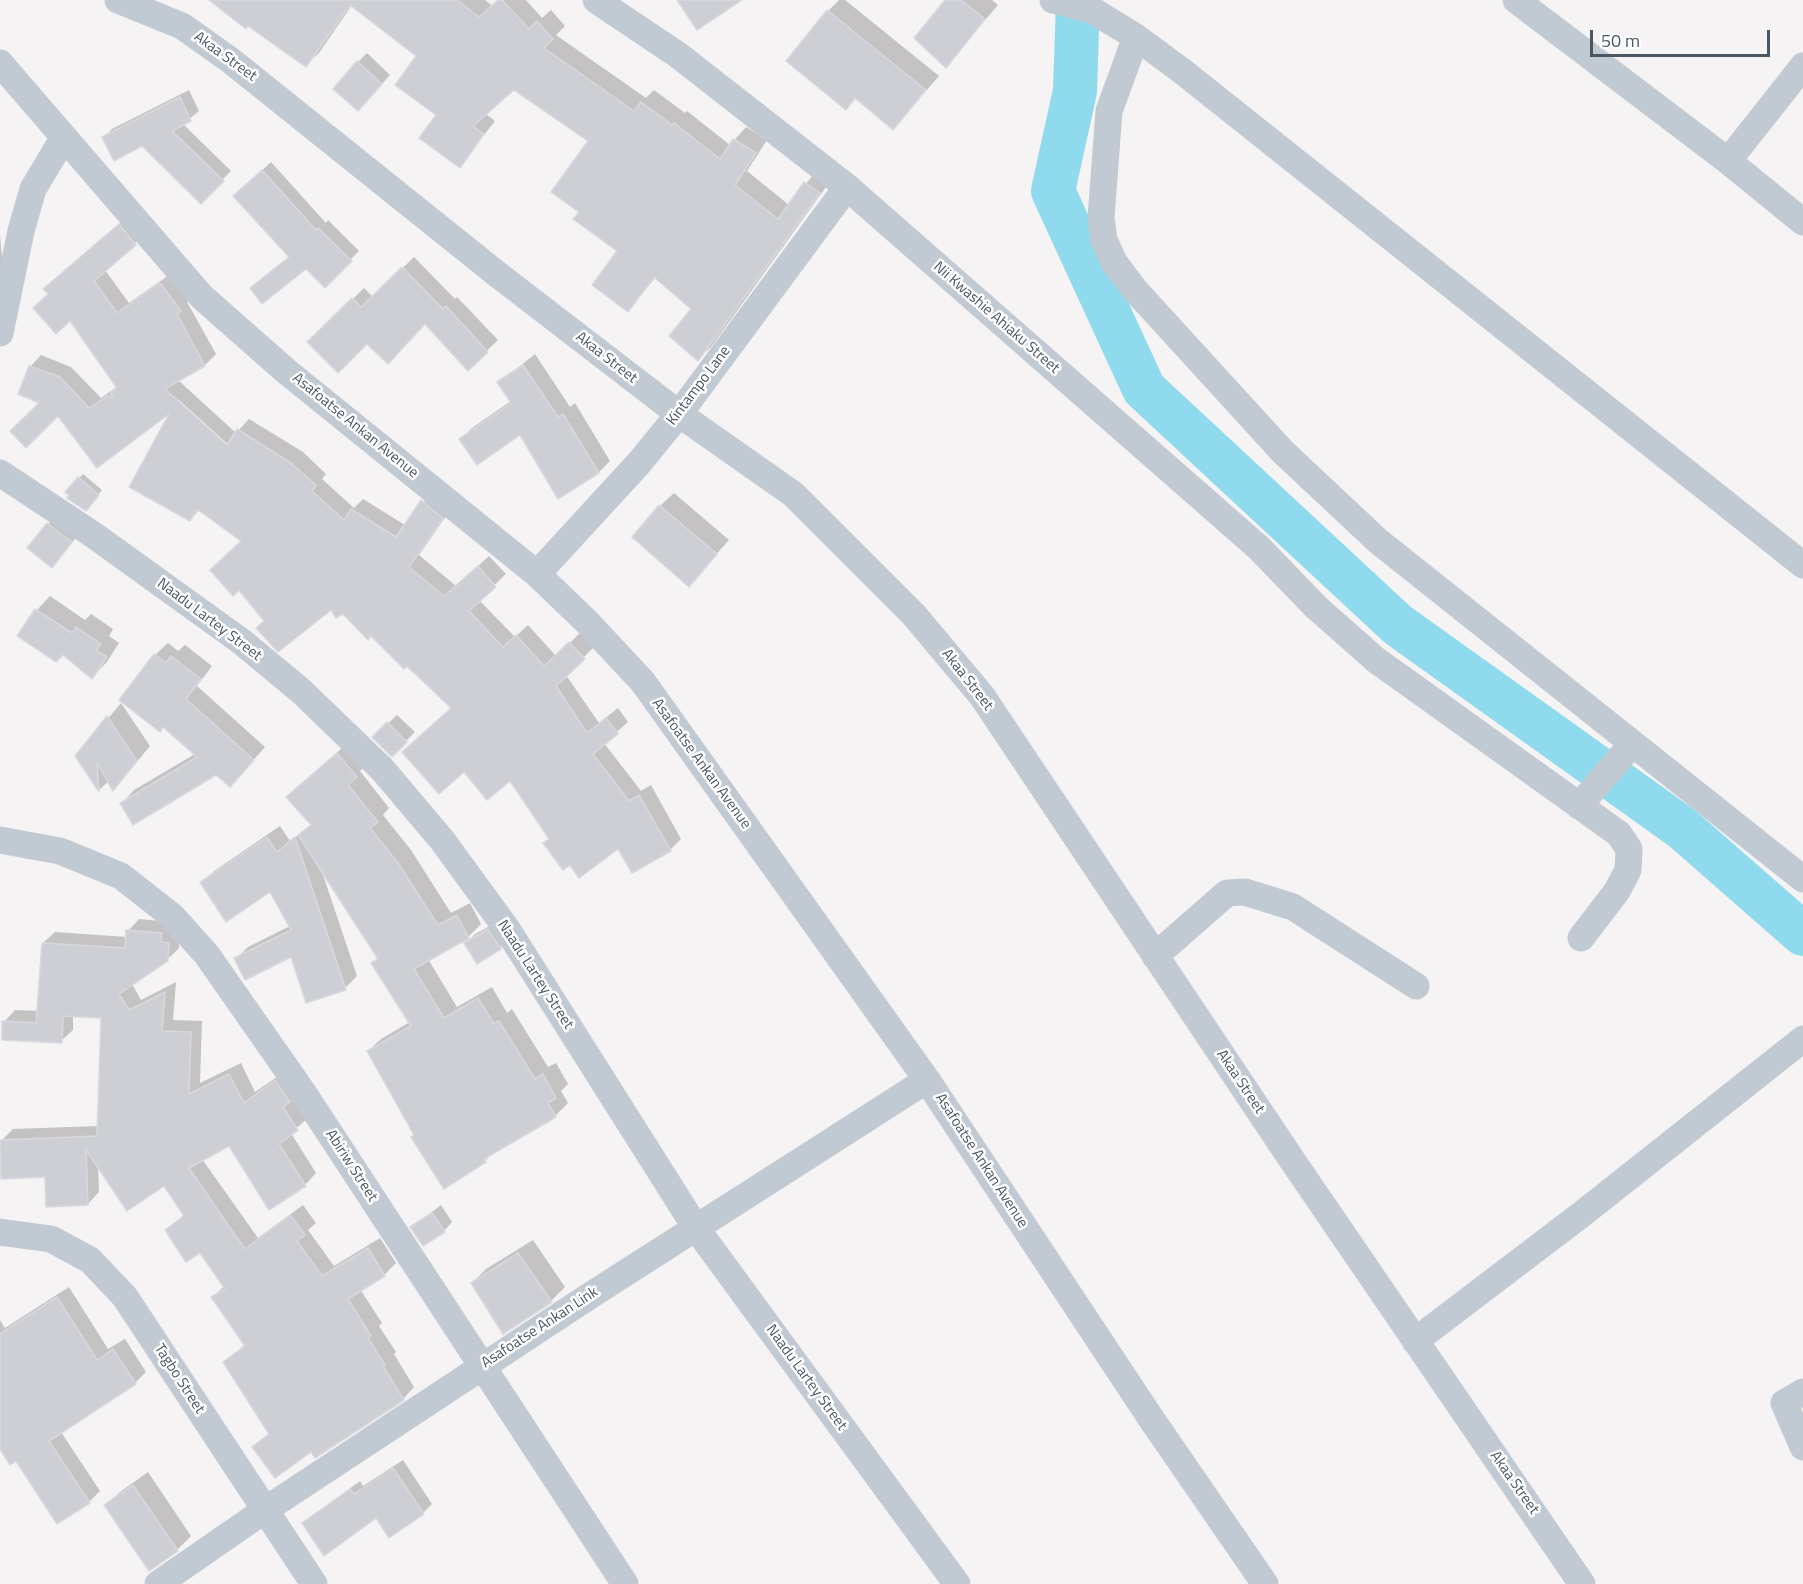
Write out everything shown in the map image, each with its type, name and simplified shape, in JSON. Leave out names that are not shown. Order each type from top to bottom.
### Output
[{"type":"street","name":"Akaa Street","points":[[118,0],[182,26],[230,60],[497,274],[679,414],[793,494],[914,615],[982,696],[1415,1341],[1582,1584]]},
{"type":"street","name":"Nii Kwashie Ahiaku Street","points":[[596,0],[678,55],[847,187],[1259,548],[1316,607],[1376,660],[1586,798],[1619,834],[1629,849],[1628,870],[1617,891],[1581,938]]},
{"type":"street","points":[[1053,0],[1092,10],[1136,37],[1260,131],[1803,565]]},
{"type":"street","points":[[1516,0],[1728,161],[1803,222]]},
{"type":"street","points":[[1136,37],[1109,111],[1101,218],[1104,240],[1113,262],[1134,290],[1283,452],[1378,541],[1626,751],[1803,879]]},
{"type":"street","name":"Asafoatse Ankan Avenue","points":[[0,63],[202,297],[286,371],[537,574],[586,621],[643,682],[927,1080],[1150,1417],[1265,1584]]},
{"type":"street","points":[[1728,161],[1803,66]]},
{"type":"street","points":[[0,333],[21,231],[33,189],[64,137]]},
{"type":"street","name":"Kintampo Lane","points":[[537,574],[639,463],[679,414],[847,187]]},
{"type":"street","name":"Naadu Lartey Street","points":[[0,473],[95,536],[242,642],[301,691],[382,769],[442,840],[507,929],[696,1228],[957,1584]]},
{"type":"street","points":[[1586,798],[1626,751]]},
{"type":"street","name":"Abiriw Street","points":[[0,840],[60,851],[121,876],[179,923],[207,954],[302,1091],[625,1584]]},
{"type":"street","points":[[1155,956],[1227,893],[1245,892],[1293,907],[1416,986]]},
{"type":"street","points":[[1415,1341],[1582,1214],[1803,1039]]},
{"type":"street","name":"Asafoatse Ankan Link","points":[[158,1584],[483,1365],[927,1080]]},
{"type":"street","name":"Tagbo Street","points":[[0,1232],[51,1239],[90,1260],[125,1297],[314,1584]]},
{"type":"street","points":[[1803,1392],[1785,1403],[1803,1447]]},
{"type":"building","points":[[209,0],[457,0],[479,17],[498,0],[502,0],[529,29],[537,21],[553,39],[544,48],[634,111],[641,102],[672,125],[674,123],[720,159],[733,139],[756,153],[735,185],[778,219],[804,182],[820,193],[698,361],[669,336],[691,309],[654,277],[628,312],[592,285],[617,251],[573,219],[579,212],[551,192],[588,141],[514,90],[473,126],[484,134],[460,168],[419,138],[436,115],[395,85],[416,56],[350,5],[306,67],[248,26],[246,29]]},
{"type":"building","points":[[677,0],[742,0],[697,30]]},
{"type":"building","points":[[945,0],[961,0],[985,19],[946,68],[914,38]]},
{"type":"building","points":[[827,10],[926,90],[893,130],[855,98],[846,110],[786,61]]},
{"type":"building","points":[[357,61],[382,84],[358,111],[333,89]]},
{"type":"building","points":[[180,97],[191,121],[172,131],[224,181],[201,204],[142,146],[114,161],[102,137]]},
{"type":"building","points":[[262,170],[316,230],[318,228],[352,261],[325,288],[306,269],[262,304],[250,288],[289,257],[233,196]]},
{"type":"building","points":[[119,224],[136,245],[94,281],[117,313],[160,283],[181,311],[177,314],[205,366],[165,389],[227,445],[237,429],[291,463],[316,485],[312,491],[344,520],[351,509],[396,537],[421,500],[443,518],[409,567],[444,596],[478,566],[496,587],[469,611],[503,647],[516,635],[544,666],[569,642],[585,659],[556,686],[587,733],[606,718],[618,734],[593,754],[629,801],[639,795],[671,851],[632,873],[618,849],[579,878],[570,865],[563,870],[543,843],[549,839],[510,781],[487,800],[464,772],[439,794],[402,752],[451,708],[407,666],[404,669],[371,636],[368,640],[343,614],[336,618],[331,610],[278,652],[256,628],[264,621],[239,590],[233,596],[210,570],[241,541],[197,509],[190,521],[129,487],[169,414],[97,468],[58,416],[26,448],[10,431],[39,403],[18,394],[29,366],[60,377],[89,408],[107,396],[114,398],[110,393],[117,388],[70,321],[56,334],[33,308],[48,294],[43,289]]},
{"type":"building","points":[[402,267],[443,309],[446,306],[488,352],[468,371],[425,324],[388,364],[367,344],[338,373],[307,342],[352,298],[361,307]]},
{"type":"building","points":[[523,365],[558,417],[563,414],[599,473],[558,499],[520,435],[477,465],[459,439],[511,403],[497,382]]},
{"type":"building","points":[[78,477],[99,495],[86,511],[67,498],[69,495],[65,492]]},
{"type":"building","points":[[659,505],[717,554],[689,587],[632,537]]},
{"type":"building","points":[[47,523],[72,542],[52,568],[27,548]]},
{"type":"building","points":[[35,609],[72,633],[76,627],[101,644],[96,650],[107,657],[92,679],[63,655],[56,662],[17,636]]},
{"type":"building","points":[[154,654],[166,663],[171,656],[201,679],[186,699],[254,760],[230,787],[216,775],[133,825],[120,803],[197,757],[163,727],[160,732],[119,700]]},
{"type":"building","points":[[107,716],[137,761],[113,791],[97,763],[99,792],[75,756]]},
{"type":"building","points":[[387,722],[407,742],[392,757],[372,737]]},
{"type":"building","points":[[337,753],[357,777],[348,785],[378,822],[370,828],[398,863],[438,925],[457,915],[469,938],[414,969],[444,1018],[478,998],[494,1024],[499,1021],[535,1079],[543,1074],[556,1098],[548,1103],[556,1117],[484,1159],[486,1162],[444,1189],[411,1137],[414,1135],[367,1051],[411,1026],[371,963],[378,959],[298,835],[311,825],[286,797]]},
{"type":"building","points":[[267,837],[277,852],[295,837],[346,990],[306,1003],[291,957],[245,980],[234,958],[291,930],[270,892],[226,922],[200,882]]},
{"type":"building","points":[[488,929],[501,949],[477,964],[464,943]]},
{"type":"building","points":[[126,930],[162,933],[161,942],[169,943],[168,961],[119,994],[129,1010],[165,992],[162,1031],[191,1032],[189,1094],[229,1074],[244,1103],[275,1080],[290,1102],[283,1107],[298,1130],[279,1144],[306,1186],[269,1210],[229,1146],[189,1168],[245,1249],[290,1215],[305,1235],[297,1241],[322,1276],[368,1248],[385,1276],[348,1299],[371,1336],[368,1338],[404,1400],[315,1458],[311,1452],[275,1478],[252,1447],[269,1434],[223,1362],[245,1346],[211,1297],[225,1289],[200,1253],[186,1262],[165,1230],[184,1216],[164,1186],[127,1211],[86,1150],[88,1205],[46,1207],[45,1177],[1,1179],[0,1140],[97,1136],[101,1018],[63,1016],[62,1043],[2,1040],[2,1021],[36,1023],[42,943],[125,948]]},
{"type":"building","points":[[432,1213],[445,1232],[423,1246],[410,1227]]},
{"type":"building","points":[[518,1253],[552,1302],[503,1334],[471,1283]]},
{"type":"building","points":[[57,1297],[97,1360],[113,1349],[136,1384],[49,1441],[90,1503],[57,1524],[16,1461],[10,1465],[0,1449],[0,1334]]},
{"type":"building","points":[[393,1468],[424,1514],[389,1538],[376,1518],[324,1556],[302,1523],[350,1489],[354,1494]]},
{"type":"building","points":[[133,1485],[178,1551],[149,1571],[104,1505]]},
{"type":"waterway","points":[[1078,0],[1075,91],[1053,191],[1144,389],[1398,625],[1682,828],[1803,934]]}]
